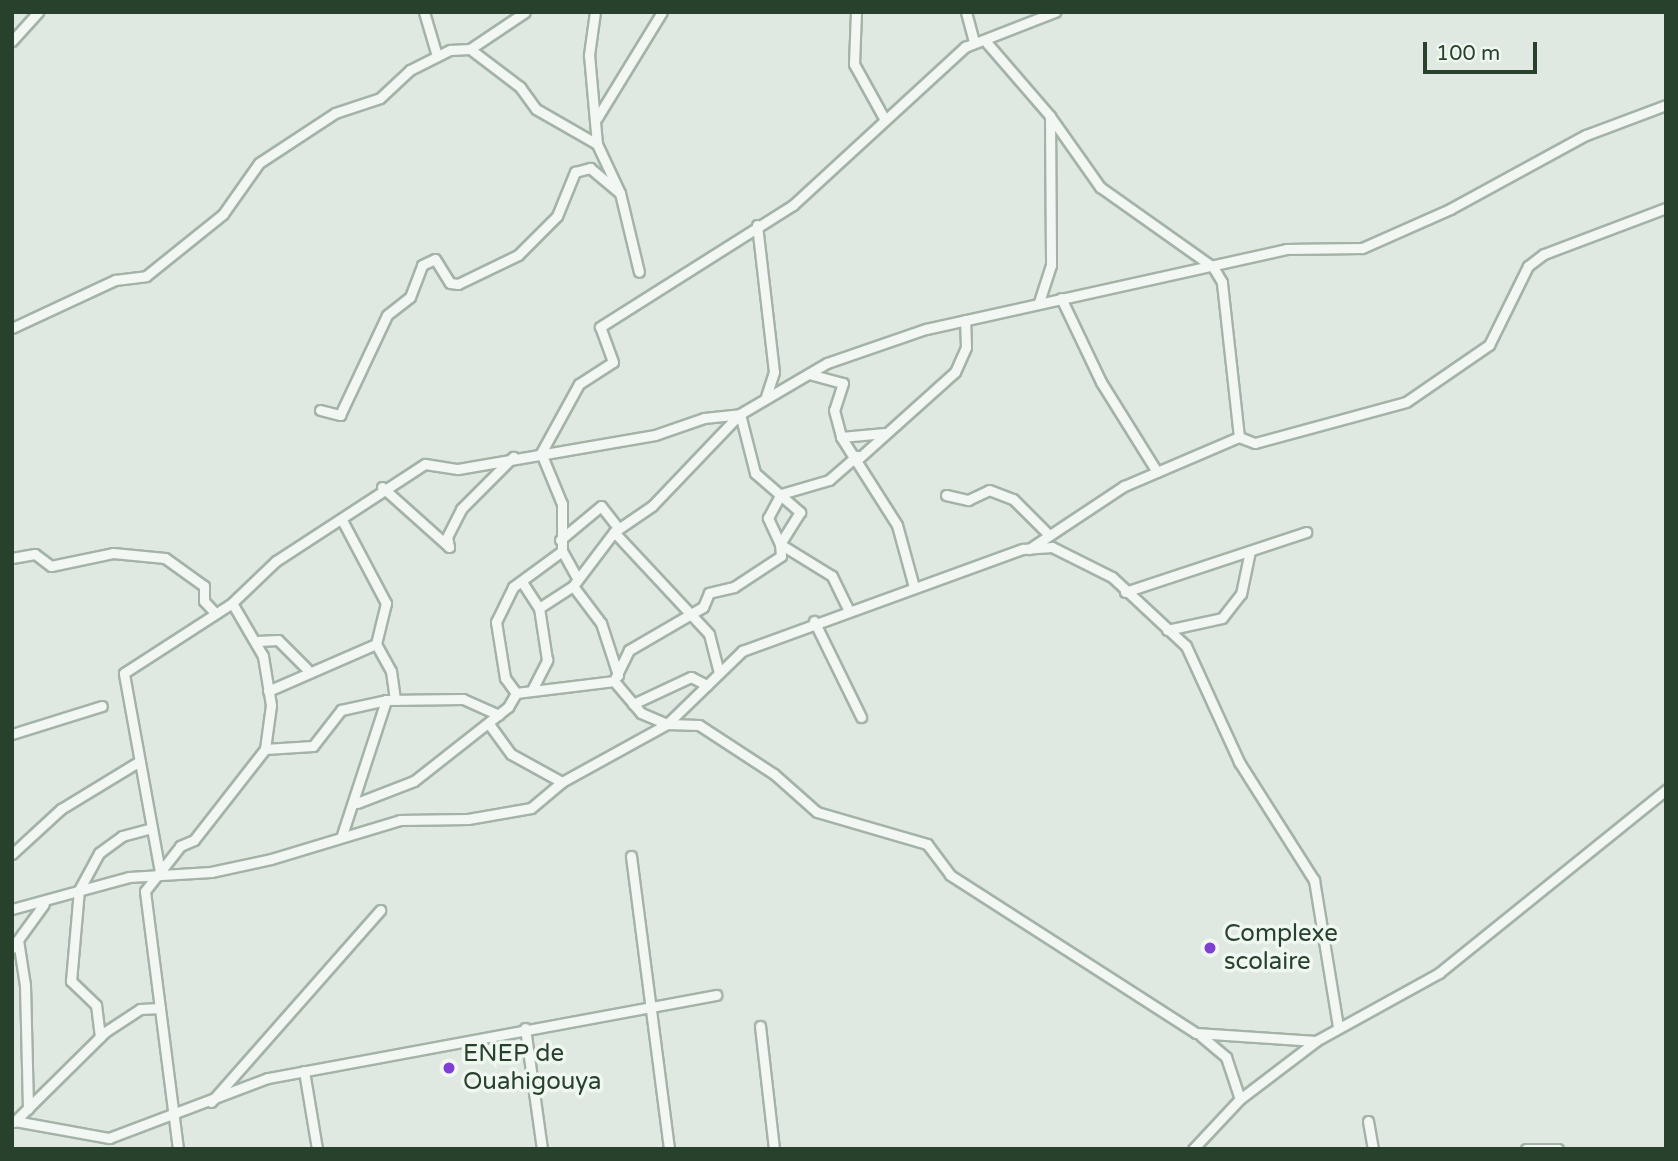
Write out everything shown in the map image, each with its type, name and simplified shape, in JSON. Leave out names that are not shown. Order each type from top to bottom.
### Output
[{"type":"street","points":[[12,41],[38,12]]},
{"type":"street","points":[[424,12],[437,56]]},
{"type":"street","points":[[12,328],[114,280],[146,276],[223,214],[259,163],[335,113],[380,99],[437,56],[470,49],[524,12]]},
{"type":"street","points":[[595,12],[589,55],[597,118],[597,144],[620,193],[639,272]]},
{"type":"street","points":[[597,118],[662,12]]},
{"type":"street","points":[[856,12],[853,64],[885,120]]},
{"type":"street","points":[[966,12],[974,41]]},
{"type":"street","points":[[974,41],[987,43],[1055,12]]},
{"type":"street","points":[[541,453],[579,384],[613,362],[600,327],[757,225],[793,205],[974,41]]},
{"type":"street","points":[[987,43],[1050,116],[1100,187],[1213,267],[1227,299],[1225,333],[1235,366],[1239,437]]},
{"type":"street","points":[[470,49],[520,87],[536,109],[597,144]]},
{"type":"street","points":[[539,608],[573,586],[576,576],[616,530],[652,506],[740,415],[766,397],[809,374],[875,345],[965,320],[1061,298],[1286,249],[1362,248],[1450,209],[1586,135],[1666,106]]},
{"type":"street","points":[[1040,303],[1051,265],[1050,116]]},
{"type":"street","points":[[320,410],[340,415],[387,315],[410,297],[422,265],[435,258],[450,283],[458,284],[518,255],[557,216],[575,172],[590,168],[620,193]]},
{"type":"street","points":[[1029,549],[1047,533],[1157,472],[1239,437],[1255,443],[1406,402],[1489,345],[1528,266],[1544,254],[1666,208]]},
{"type":"street","points":[[757,225],[774,372],[766,397]]},
{"type":"street","points":[[1061,298],[1101,382],[1157,472]]},
{"type":"street","points":[[848,609],[832,576],[780,544],[768,518],[781,494],[829,480],[955,372],[966,347],[965,320]]},
{"type":"street","points":[[809,374],[843,383],[834,410],[841,437],[858,457],[897,525],[914,587]]},
{"type":"street","points":[[160,872],[124,673],[232,603],[276,561],[342,520],[382,487],[425,464],[458,469],[740,415]]},
{"type":"street","points":[[616,678],[629,650],[703,607],[709,593],[774,565],[780,544],[800,512],[755,473],[740,415]]},
{"type":"street","points":[[841,437],[885,433]]},
{"type":"street","points":[[541,453],[562,504],[562,551],[576,576]]},
{"type":"street","points":[[382,487],[449,547],[447,537],[461,509],[513,457]]},
{"type":"street","points":[[946,495],[968,500],[989,490],[1013,499],[1047,533]]},
{"type":"street","points":[[560,540],[601,506],[616,530],[709,634],[719,673]]},
{"type":"street","points":[[342,520],[386,603],[376,644],[391,671],[391,700],[357,803],[342,835]]},
{"type":"street","points":[[1125,592],[1306,531]]},
{"type":"street","points":[[12,909],[45,903],[79,890],[160,872],[211,872],[400,820],[468,819],[531,808],[562,782],[667,724],[742,651],[848,609],[1029,549],[1052,547],[1112,577],[1125,592],[1186,646],[1239,762],[1314,880],[1338,1026]]},
{"type":"street","points":[[516,693],[505,678],[496,622],[522,582],[562,551]]},
{"type":"street","points":[[1167,630],[1222,618],[1241,594],[1250,551]]},
{"type":"street","points":[[12,558],[35,554],[51,566],[113,553],[165,558],[204,586],[204,601],[215,613]]},
{"type":"street","points":[[522,582],[539,608],[547,660],[531,690]]},
{"type":"street","points":[[573,586],[601,623],[616,678],[633,704],[667,724],[699,725],[775,774],[817,812],[927,844],[950,875],[1196,1034],[1226,1057],[1240,1099]]},
{"type":"street","points":[[178,1149],[145,891],[180,846],[194,840],[265,749],[268,691],[257,642],[232,603]]},
{"type":"street","points":[[814,621],[861,717]]},
{"type":"street","points":[[257,642],[278,640],[307,669]]},
{"type":"street","points":[[268,691],[307,669],[376,644]]},
{"type":"street","points":[[633,704],[691,677],[706,685]]},
{"type":"street","points":[[357,803],[414,781],[489,724],[516,693],[616,678]]},
{"type":"street","points":[[265,749],[313,746],[341,710],[391,700],[463,699],[499,715]]},
{"type":"street","points":[[12,734],[102,706]]},
{"type":"street","points":[[489,724],[511,754],[562,782]]},
{"type":"street","points":[[12,855],[61,809],[140,761]]},
{"type":"street","points":[[1194,1149],[1240,1099],[1315,1041],[1439,973],[1666,790]]},
{"type":"street","points":[[100,1037],[96,1005],[71,981],[79,890],[99,853],[122,836],[152,828]]},
{"type":"street","points":[[631,856],[669,1149]]},
{"type":"street","points":[[28,1109],[25,985],[15,944],[45,903]]},
{"type":"street","points":[[208,1106],[380,910]]},
{"type":"street","points":[[14,1122],[93,1137],[174,1118],[208,1106],[268,1078],[525,1028],[716,995]]},
{"type":"street","points":[[14,1122],[100,1037],[140,1009],[160,1008]]},
{"type":"street","points":[[760,1026],[774,1149]]},
{"type":"street","points":[[525,1028],[542,1149]]},
{"type":"street","points":[[1196,1034],[1315,1041]]},
{"type":"street","points":[[304,1071],[317,1149]]},
{"type":"street","points":[[1368,1121],[1373,1149]]},
{"type":"street","points":[[93,1137],[94,1149]]},
{"type":"street","points":[[1526,1149],[1558,1149]]},
{"type":"place","name":"Complexe scolaire","points":[[1210,948]]},
{"type":"place","name":"ENEP de Ouahigouya","points":[[449,1068]]}]
